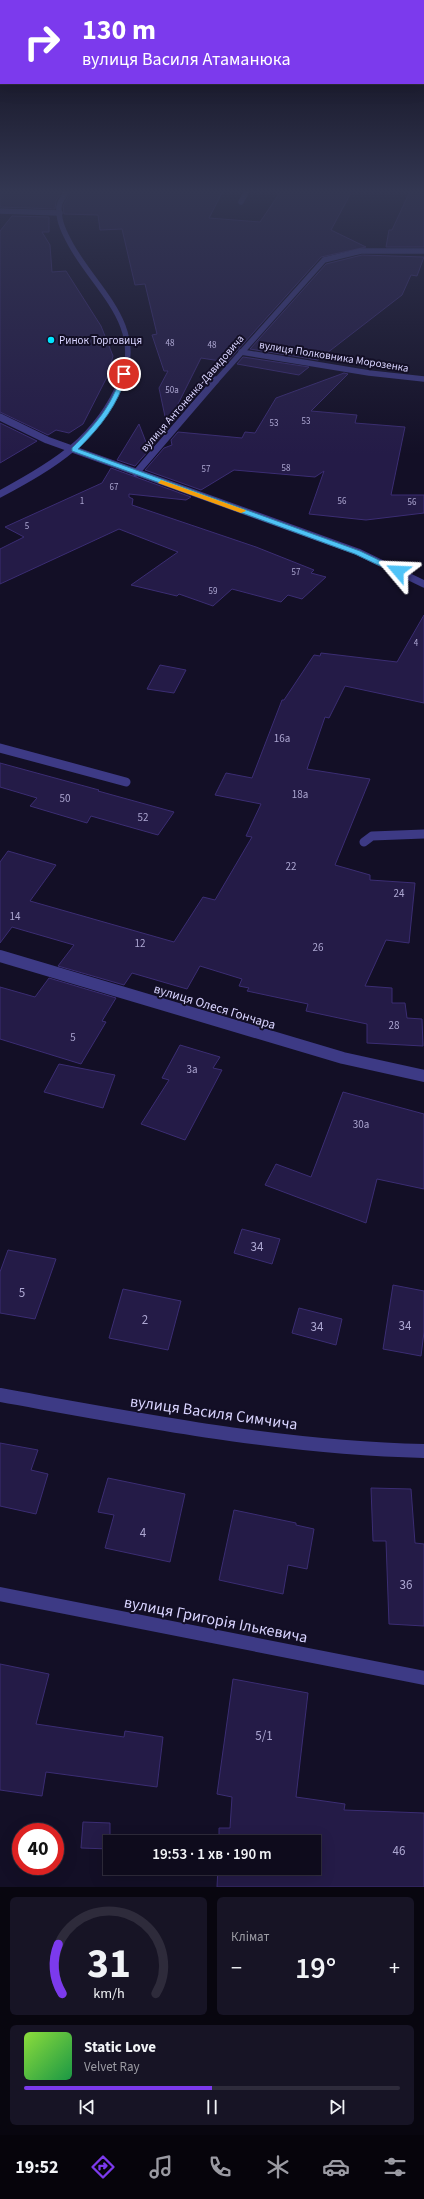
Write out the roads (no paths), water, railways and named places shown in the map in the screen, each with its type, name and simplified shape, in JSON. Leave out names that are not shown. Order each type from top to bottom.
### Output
[{"type":"street","points":[[0,494],[33,477],[74,449],[96,428],[117,396],[128,362],[127,333],[113,306],[94,279]]},
{"type":"street","name":"вулиця Антоненка-Давидовича","points":[[136,473],[307,279]]},
{"type":"street","name":"вулиця Полковника Морозенка","points":[[241,352],[369,373],[424,379]]},
{"type":"street","points":[[0,417],[47,440],[358,552],[424,584]]},
{"type":"street","points":[[0,748],[126,782]]},
{"type":"street","points":[[364,842],[372,836],[424,834]]},
{"type":"street","name":"вулиця Олеся Гончара","points":[[0,956],[343,1058],[424,1076]]},
{"type":"street","name":"вулиця Василя Симчича","points":[[0,1395],[222,1434],[374,1450],[424,1451]]},
{"type":"street","name":"вулиця Григорія Ількевича","points":[[0,1594],[424,1678]]},
{"type":"place","name":"Ринок Торговиця","points":[[51,340]]}]
